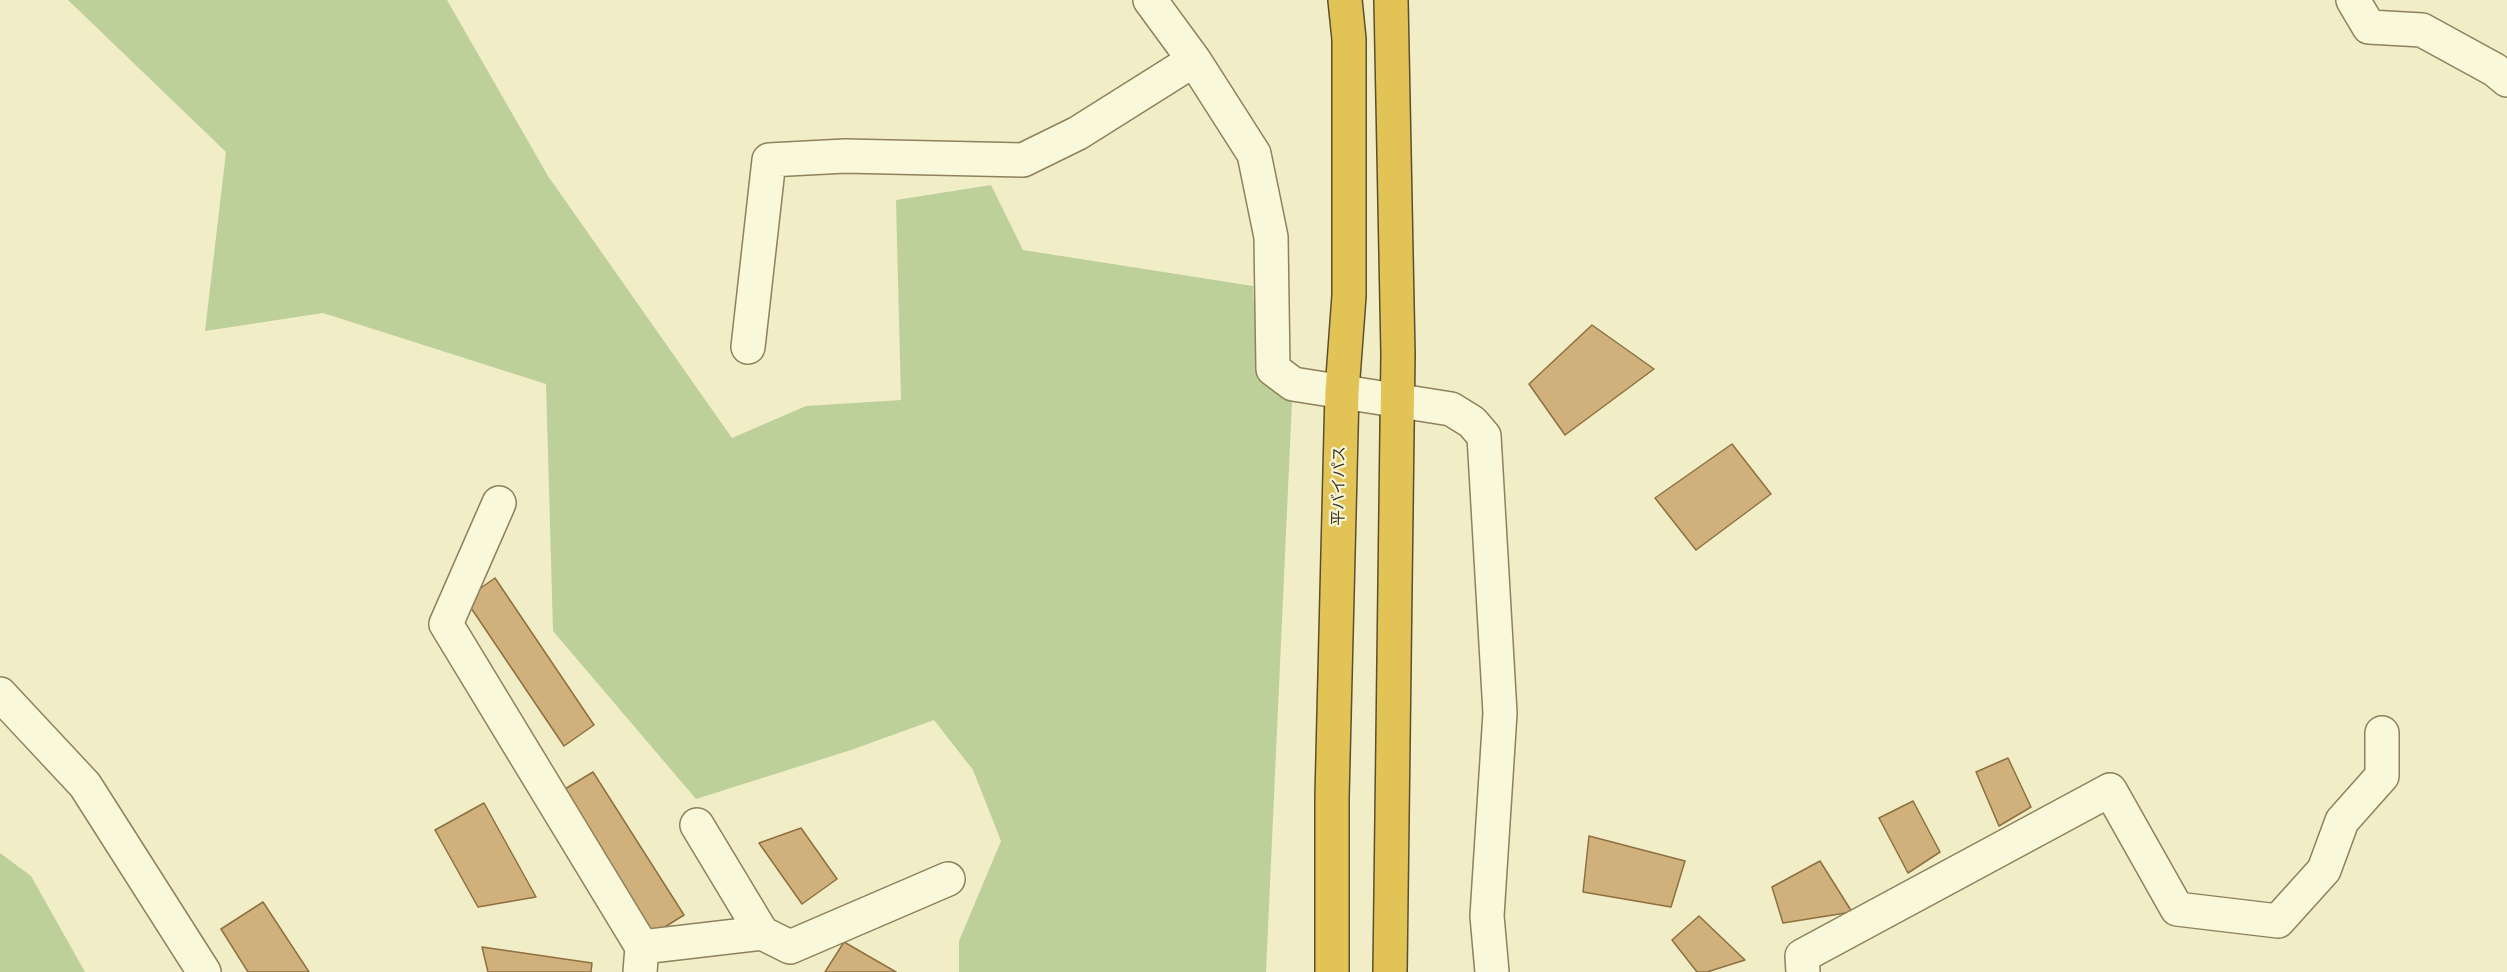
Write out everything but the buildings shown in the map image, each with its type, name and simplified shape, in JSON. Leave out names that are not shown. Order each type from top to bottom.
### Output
[{"type":"highway","name":"平バイパス","points":[[1332,972],[1332,797],[1342,391],[1350,296],[1349,39],[1345,0]]},
{"type":"highway","points":[[1390,972],[1398,400],[1391,0]]},
{"type":"street","points":[[1150,0],[1194,60],[1254,154],[1271,237],[1273,369],[1293,384],[1451,409],[1472,422],[1484,436],[1500,713],[1487,916],[1492,972]]},
{"type":"street","points":[[2353,0],[2369,27],[2422,30],[2495,70],[2507,80]]},
{"type":"street","points":[[748,347],[769,160],[846,156],[1023,160],[1078,133],[1194,60]]},
{"type":"street","points":[[499,503],[446,624],[641,959],[780,951],[948,879]]},
{"type":"street","points":[[0,694],[85,785],[204,972]]},
{"type":"street","points":[[1803,972],[1802,956],[2110,790],[2177,909],[2278,921],[2324,870],[2342,821],[2382,776],[2382,734]]},
{"type":"street","points":[[697,825],[780,951]]},
{"type":"green space","points":[[68,0],[447,0],[548,176],[732,438],[806,406],[901,400],[896,200],[991,185],[1023,250],[1253,286],[1257,370],[1292,401],[1266,972],[959,972],[959,941],[1001,841],[973,770],[934,720],[851,750],[696,799],[553,631],[546,384],[323,313],[205,331],[226,152]]},
{"type":"green space","points":[[0,853],[31,876],[85,972],[0,972]]}]
